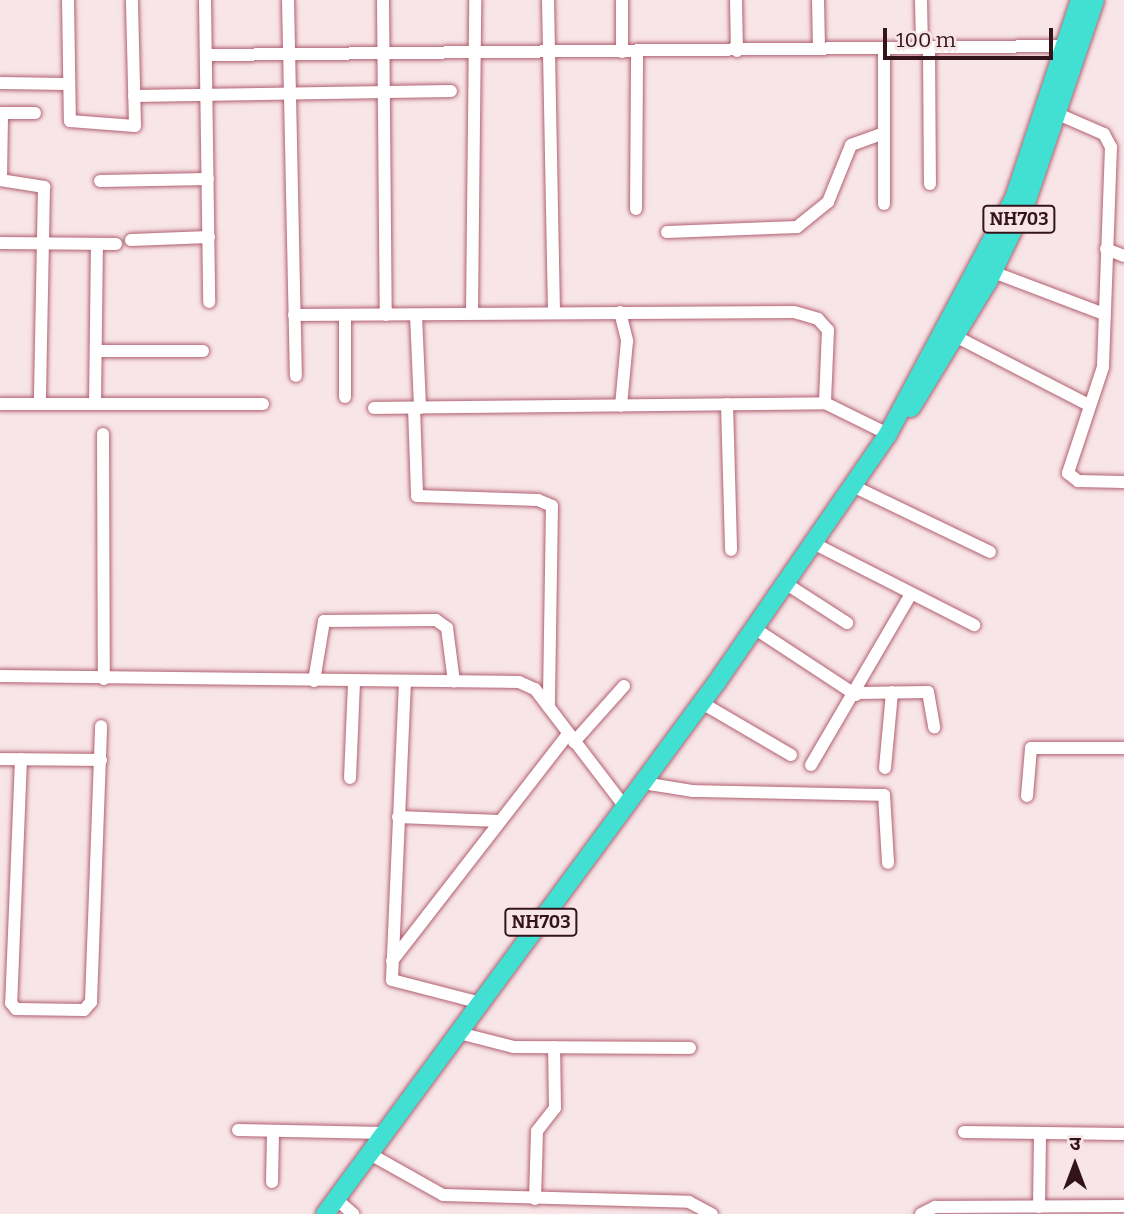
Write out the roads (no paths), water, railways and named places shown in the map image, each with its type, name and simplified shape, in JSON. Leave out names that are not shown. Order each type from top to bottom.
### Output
[{"type":"highway","name":"NH703","points":[[899,416],[933,379],[993,272],[1058,114],[1080,0]]},
{"type":"highway","name":"NH703","points":[[331,1207],[702,703],[888,435],[1014,198],[1073,46],[1095,0]]},
{"type":"street","points":[[68,0],[68,116],[77,125],[135,126],[132,0]]},
{"type":"street","points":[[205,0],[209,302]]},
{"type":"street","points":[[288,0],[296,376]]},
{"type":"street","points":[[383,0],[380,93],[386,314]]},
{"type":"street","points":[[472,312],[475,0]]},
{"type":"street","points":[[548,0],[554,312]]},
{"type":"street","points":[[622,0],[622,52]]},
{"type":"street","points":[[736,0],[737,51]]},
{"type":"street","points":[[818,0],[818,50]]},
{"type":"street","points":[[922,0],[930,184]]},
{"type":"street","points":[[206,55],[1073,46]]},
{"type":"street","points":[[884,48],[881,134],[884,204]]},
{"type":"street","points":[[636,209],[637,52]]},
{"type":"street","points":[[0,83],[68,84]]},
{"type":"street","points":[[134,96],[452,91]]},
{"type":"street","points":[[36,113],[1,113],[0,180],[42,183],[44,244],[40,404]]},
{"type":"street","points":[[1058,114],[1110,141],[1103,367],[1089,405],[1069,477],[1124,482]]},
{"type":"street","points":[[667,232],[797,227],[828,202],[851,145],[881,134]]},
{"type":"street","points":[[100,181],[208,179]]},
{"type":"street","points":[[131,240],[209,237]]},
{"type":"street","points":[[0,243],[116,244]]},
{"type":"street","points":[[95,404],[97,244]]},
{"type":"street","points":[[1107,249],[1124,257]]},
{"type":"street","points":[[993,272],[1104,314]]},
{"type":"street","points":[[294,315],[776,309],[818,319],[830,344],[825,403]]},
{"type":"street","points":[[620,312],[627,341],[621,406]]},
{"type":"street","points":[[345,314],[345,397]]},
{"type":"street","points":[[416,314],[417,496],[538,500],[552,506],[549,707]]},
{"type":"street","points":[[957,337],[1089,405]]},
{"type":"street","points":[[96,351],[203,351]]},
{"type":"street","points":[[374,408],[825,403],[888,435]]},
{"type":"street","points":[[0,404],[263,404]]},
{"type":"street","points":[[727,404],[731,550]]},
{"type":"street","points":[[103,434],[104,679]]},
{"type":"street","points":[[853,486],[990,552]]},
{"type":"street","points":[[813,543],[909,597],[974,625]]},
{"type":"street","points":[[785,583],[848,623]]},
{"type":"street","points":[[811,765],[857,694],[909,597]]},
{"type":"street","points":[[314,681],[324,621],[436,620],[447,628],[454,682]]},
{"type":"street","points":[[754,628],[857,694],[931,694],[934,727]]},
{"type":"street","points":[[0,676],[519,682],[549,707],[570,739],[625,807]]},
{"type":"street","points":[[350,778],[354,681]]},
{"type":"street","points":[[405,681],[392,980],[399,987],[481,1003]]},
{"type":"street","points":[[392,961],[499,821],[570,739],[624,686]]},
{"type":"street","points":[[885,768],[892,692]]},
{"type":"street","points":[[702,703],[791,755]]},
{"type":"street","points":[[21,759],[6,951],[16,1009],[90,1007],[101,726]]},
{"type":"street","points":[[1027,796],[1031,748],[1124,748]]},
{"type":"street","points":[[0,759],[101,760]]},
{"type":"street","points":[[643,783],[693,791],[884,795],[888,863]]},
{"type":"street","points":[[398,817],[499,821]]},
{"type":"street","points":[[459,1033],[502,1045],[690,1048]]},
{"type":"street","points":[[536,1199],[537,1131],[555,1108],[555,1047]]},
{"type":"street","points":[[238,1129],[274,1133],[385,1133]]},
{"type":"street","points":[[964,1132],[1124,1134]]},
{"type":"street","points":[[272,1182],[274,1133]]},
{"type":"street","points":[[1039,1206],[1040,1133]]},
{"type":"street","points":[[370,1154],[443,1195],[689,1202],[712,1214]]},
{"type":"street","points":[[571,1200],[571,1214]]},
{"type":"street","points":[[921,1214],[935,1206],[1124,1206]]},
{"type":"street","points":[[331,1207],[353,1214]]}]
